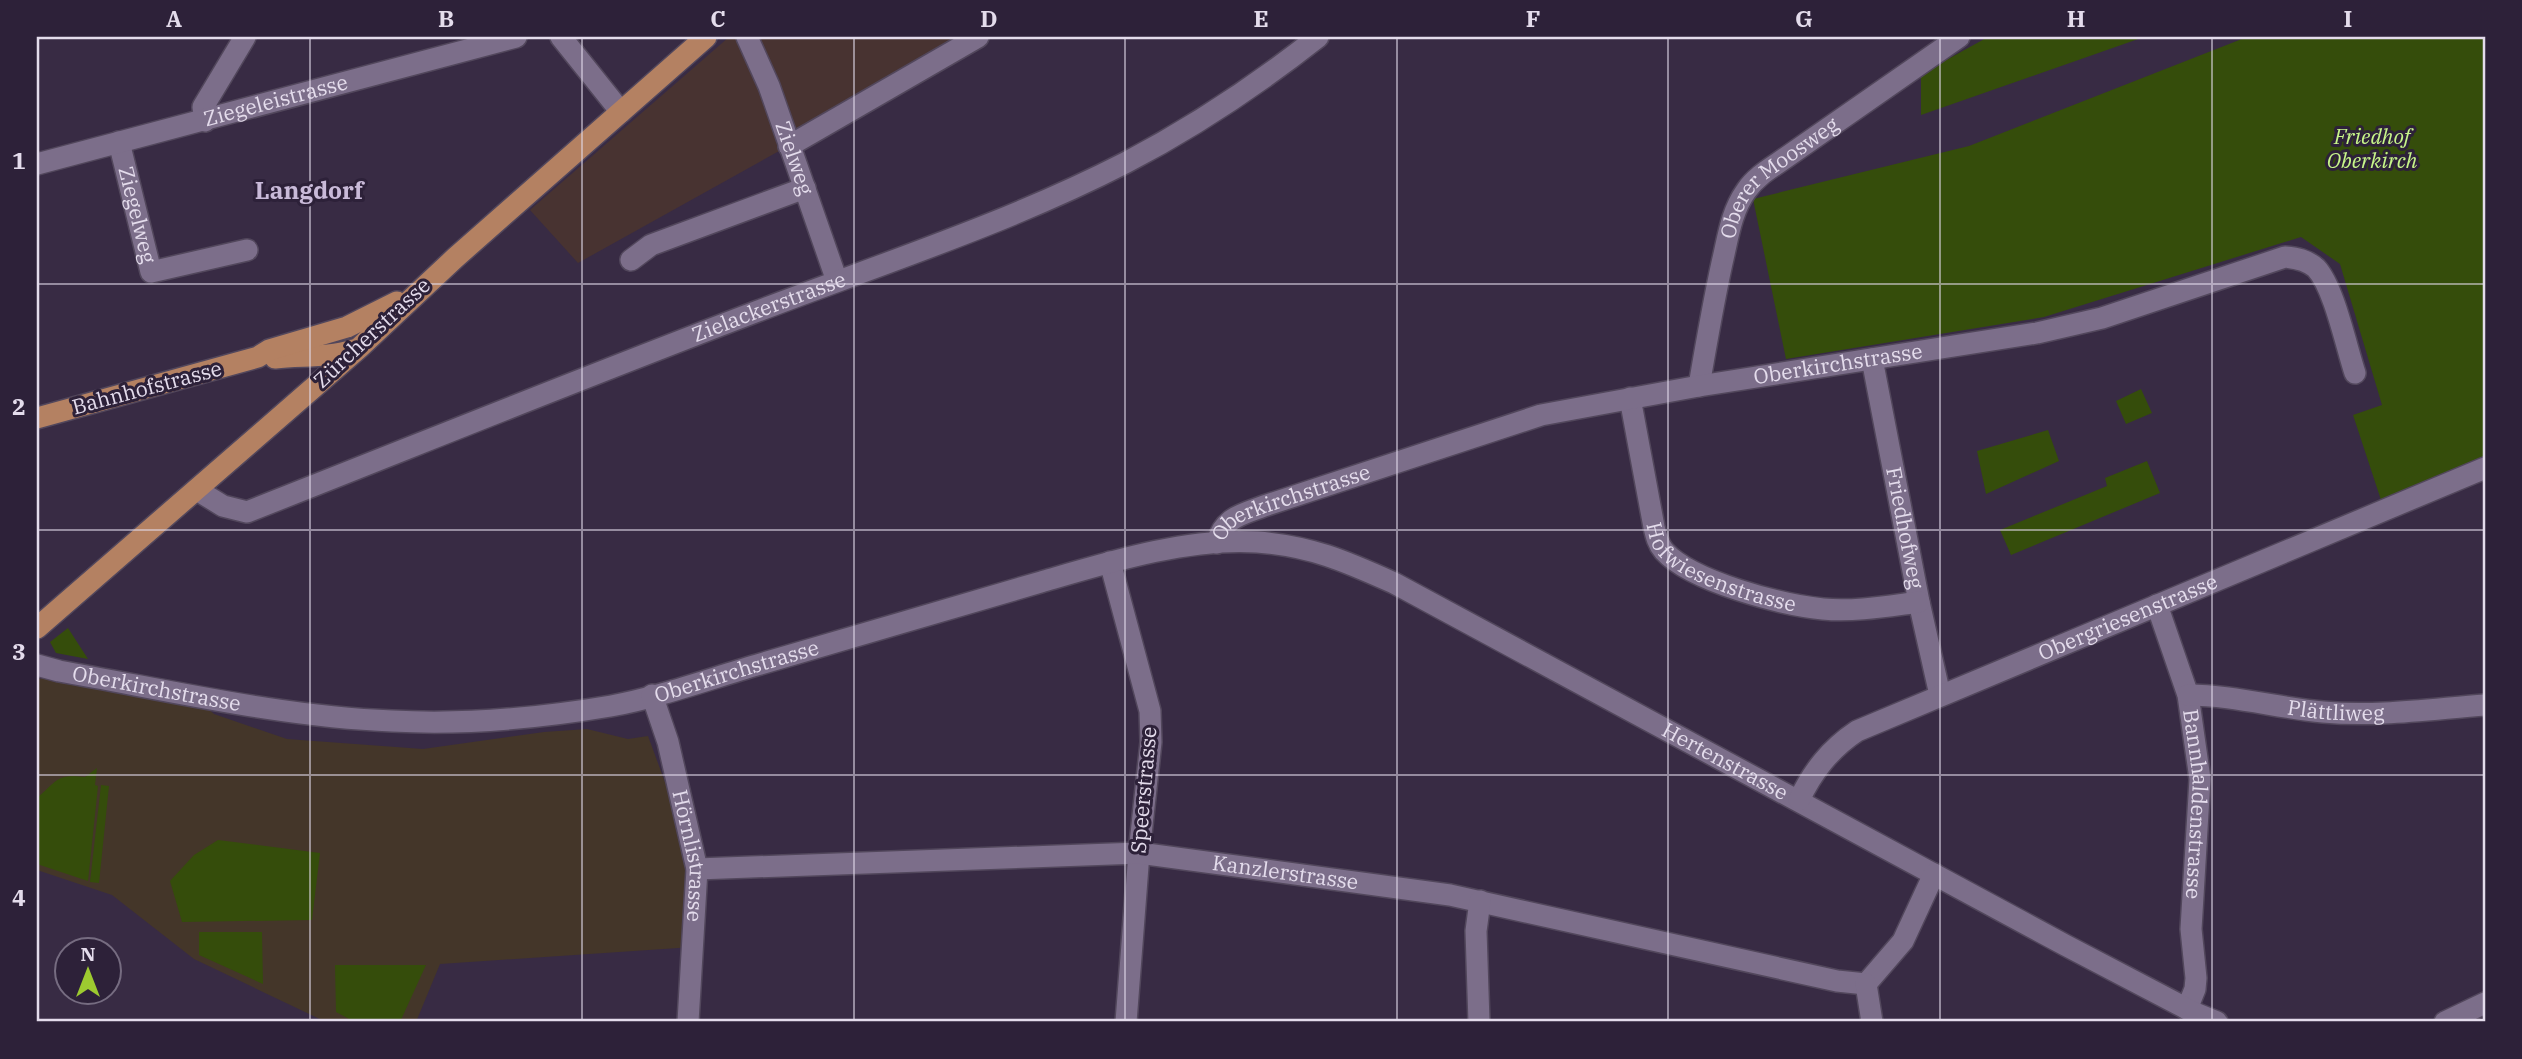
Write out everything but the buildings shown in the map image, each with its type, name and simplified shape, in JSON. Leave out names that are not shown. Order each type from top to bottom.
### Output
[{"type":"main road","name":"Zürcherstrasse","points":[[37,628],[359,348],[420,289],[706,37]]},
{"type":"main road","name":"Bahnhofstrasse","points":[[37,418],[258,357],[269,350],[347,327],[420,289]]},
{"type":"main road","name":"Bahnhofstrasse","points":[[258,357],[270,359],[299,355],[325,356],[359,348]]},
{"type":"street","points":[[205,121],[203,107],[245,37]]},
{"type":"street","name":"Ziegeleistrasse","points":[[37,163],[205,121],[516,37]]},
{"type":"street","points":[[561,37],[621,112]]},
{"type":"street","name":"Zielweg","points":[[747,37],[769,86],[837,281]]},
{"type":"street","points":[[789,146],[978,37]]},
{"type":"street","name":"Zielackerstrasse","points":[[197,490],[223,506],[247,512],[1028,208],[1125,163],[1230,102],[1318,37]]},
{"type":"street","name":"Oberer Moosweg","points":[[1699,386],[1730,226],[1747,189],[1768,170],[1959,37]]},
{"type":"street","name":"Ziegelweg","points":[[119,142],[152,272],[247,250]]},
{"type":"street","points":[[631,260],[651,245],[805,188]]},
{"type":"street","name":"Oberkirchstrasse","points":[[37,665],[295,712],[394,722],[499,719],[613,705],[1110,562],[1217,543],[1220,532],[1229,522],[1264,506],[1541,415],[1699,386],[2078,324],[2285,257],[2306,261],[2322,276],[2355,373]]},
{"type":"street","name":"Friedhofweg","points":[[1872,359],[1919,602],[1940,695]]},
{"type":"street","name":"Hofwiesenstrasse","points":[[1630,398],[1654,527],[1657,540],[1665,553],[1700,574],[1732,588],[1797,605],[1825,610],[1863,609],[1919,602]]},
{"type":"street","name":"Obergriesenstrasse","points":[[1799,800],[1815,770],[1841,742],[1857,731],[2485,468]]},
{"type":"street","name":"Hertenstrasse","points":[[1217,543],[1254,541],[1325,553],[1394,583],[2187,1009],[2217,1022]]},
{"type":"street","name":"Speerstrasse","points":[[1110,562],[1150,711],[1151,742],[1126,1022]]},
{"type":"street","name":"Bannhaldenstrasse","points":[[2157,604],[2188,695],[2200,779],[2191,929],[2196,978],[2195,989],[2187,1009]]},
{"type":"street","name":"Hörnlistrasse","points":[[652,695],[668,742],[697,869],[688,1022]]},
{"type":"street","name":"Plättliweg","points":[[2188,695],[2208,695],[2364,715],[2485,705]]},
{"type":"street","name":"Kanzlerstrasse","points":[[697,869],[1139,853],[1480,901],[1837,981],[1866,985]]},
{"type":"street","points":[[1872,1022],[1866,985],[1903,941],[1934,874]]},
{"type":"street","points":[[1479,1022],[1476,931],[1480,901]]},
{"type":"street","points":[[2456,1020],[2485,1003]]},
{"type":"shaded area","points":[[729,37],[973,37],[790,145],[578,263],[530,210]]},
{"type":"shaded area","points":[[48,678],[204,705],[214,714],[287,739],[423,749],[544,732],[587,729],[628,739],[648,736],[697,869],[693,947],[440,964],[416,1022],[326,1022],[194,959],[112,895],[37,870],[37,679]]},
{"type":"green space","points":[[1988,37],[2144,37],[1921,115],[1921,74]]},
{"type":"green space","name":"Friedhof Oberkirch","points":[[2247,37],[2485,37],[2485,458],[2381,500],[2353,415],[2382,405],[2340,264],[2301,237],[2044,317],[1786,359],[1753,199],[1969,146]]},
{"type":"green space","points":[[2141,389],[2152,413],[2126,424],[2116,401]]},
{"type":"green space","points":[[2048,430],[2059,461],[1986,494],[1977,451]]},
{"type":"green space","points":[[2147,461],[2160,493],[2011,555],[2000,530],[2107,486],[2105,478]]},
{"type":"green space","points":[[68,628],[88,659],[56,653],[50,642]]},
{"type":"green space","points":[[97,768],[95,785],[98,786],[88,881],[37,864],[37,798],[58,780],[68,776],[85,777]]},
{"type":"green space","points":[[101,785],[109,786],[99,883],[90,882]]},
{"type":"green space","points":[[218,840],[320,853],[312,920],[182,922],[170,881],[194,855]]},
{"type":"green space","points":[[199,932],[262,932],[263,984],[199,955]]},
{"type":"green space","points":[[335,965],[426,965],[400,1022],[355,1022],[336,1012]]},
{"type":"district","name":"Langdorf","points":[[309,191]]}]
